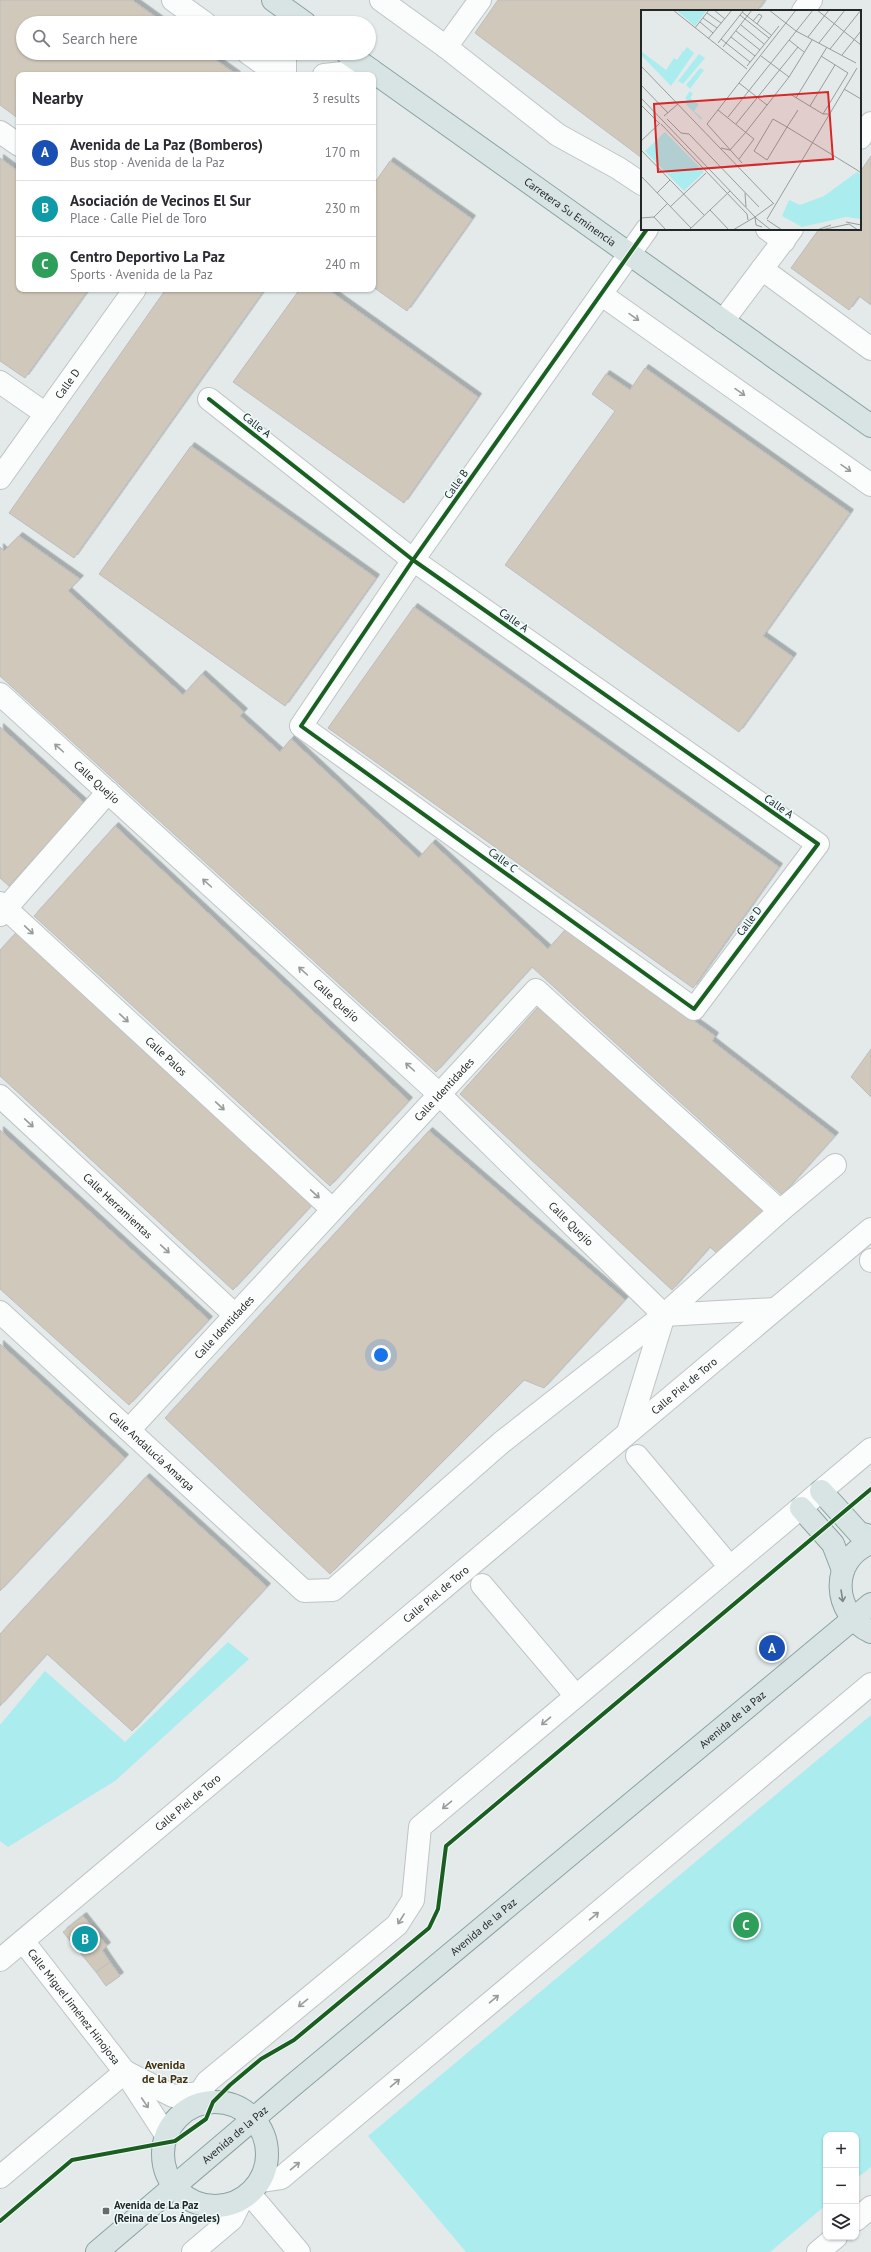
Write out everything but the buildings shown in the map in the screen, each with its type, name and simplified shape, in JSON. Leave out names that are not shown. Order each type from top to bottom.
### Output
[{"type":"main road","points":[[281,11],[291,16]]},
{"type":"main road","name":"Carretera Su Eminencia","points":[[357,60],[374,72]]},
{"type":"main road","name":"Carretera Su Eminencia","points":[[376,74],[871,426]]},
{"type":"main road","points":[[821,1491],[859,1532],[871,1536]]},
{"type":"main road","points":[[801,1508],[833,1544],[843,1570]]},
{"type":"main road","points":[[871,1543],[864,1545],[851,1556],[843,1570],[840,1587],[843,1603],[852,1620],[871,1632]]},
{"type":"main road","name":"Avenida de la Paz","points":[[97,2252],[871,1604]]},
{"type":"main road","points":[[201,2098],[213,2102],[228,2103],[242,2109],[254,2119],[263,2133],[267,2149],[266,2165],[251,2191],[228,2205],[213,2207],[198,2204],[185,2197],[174,2187],[167,2174],[163,2159],[166,2135],[181,2114],[201,2098]]},
{"type":"street","points":[[172,0],[195,16]]},
{"type":"street","points":[[380,0],[446,47],[558,135],[618,168],[641,183]]},
{"type":"street","points":[[446,47],[480,0]]},
{"type":"street","points":[[804,10],[811,0]]},
{"type":"street","points":[[258,60],[275,72]]},
{"type":"street","points":[[285,60],[285,72]]},
{"type":"street","points":[[352,72],[371,70]]},
{"type":"street","points":[[0,132],[16,143]]},
{"type":"street","name":"Calle B","points":[[301,726],[413,560],[602,295],[646,230]]},
{"type":"street","points":[[723,321],[762,269],[781,233]]},
{"type":"street","points":[[762,269],[871,350]]},
{"type":"street","name":"Calle D","points":[[0,478],[133,292]]},
{"type":"street","points":[[602,295],[871,486]]},
{"type":"street","points":[[0,382],[46,414]]},
{"type":"street","name":"Calle A","points":[[209,399],[413,560],[818,844]]},
{"type":"street","name":"Calle Quejío","points":[[0,694],[439,1094],[664,1315]]},
{"type":"street","name":"Calle C","points":[[301,726],[694,1009]]},
{"type":"street","points":[[2,909],[108,792]]},
{"type":"street","name":"Calle D","points":[[694,1009],[818,844]]},
{"type":"street","name":"Calle Palos","points":[[2,909],[332,1210]]},
{"type":"street","name":"Calle Identidades","points":[[129,1430],[536,990],[780,1211]]},
{"type":"street","name":"Calle Herramientas","points":[[0,1096],[235,1315]]},
{"type":"street","points":[[628,1432],[664,1315],[780,1211],[835,1165]]},
{"type":"street","name":"Calle Piel de Toro","points":[[0,1960],[871,1229]]},
{"type":"street","points":[[664,1315],[775,1309]]},
{"type":"street","name":"Calle Andalucía Amarga","points":[[0,1312],[304,1591],[333,1590],[502,1442],[664,1315]]},
{"type":"street","points":[[201,2098],[207,2082],[398,1925],[413,1900],[420,1827],[871,1449]]},
{"type":"street","points":[[637,1456],[730,1567]]},
{"type":"street","points":[[482,1585],[576,1696]]},
{"type":"street","points":[[193,2252],[232,2219],[251,2191],[281,2178],[871,1684]]},
{"type":"street","name":"Calle Miguel Jiménez Hinojosa","points":[[23,1941],[124,2072],[166,2135]]},
{"type":"street","points":[[0,2177],[124,2072]]},
{"type":"street","name":"Calle Miguel Jiménez Hinojosa","points":[[124,2072],[173,2096],[201,2098]]},
{"type":"street","points":[[251,2191],[299,2252]]},
{"type":"street","points":[[859,2217],[871,2207]]},
{"type":"street","points":[[818,2252],[832,2240]]},
{"type":"shaded area","points":[[228,1642],[249,1659],[115,1781],[8,1847],[0,1841],[0,1725],[45,1671],[125,1742]]},
{"type":"shaded area","points":[[871,1715],[871,2167],[859,2177],[859,2132],[823,2132],[823,2208],[770,2252],[466,2252],[368,2136]]},
{"type":"cycle path","points":[[413,560],[646,230]]},
{"type":"cycle path","points":[[209,399],[413,560]]},
{"type":"cycle path","points":[[413,560],[818,844],[694,1009],[301,726],[413,560]]},
{"type":"cycle path","points":[[0,2221],[72,2160],[175,2141],[206,2119],[213,2102],[230,2085],[261,2059],[294,2040],[429,1928],[438,1909],[446,1846],[871,1489]]},
{"type":"place","name":"Avenida de La Paz (Bomberos)","points":[[772,1648]]},
{"type":"place","name":"Centro Deportivo La Paz","points":[[746,1925]]},
{"type":"place","name":"Asociación de Vecinos El Sur","points":[[85,1939]]},
{"type":"place","name":"Avenida de La Paz (Reina de Los Ángeles)","points":[[106,2211]]},
{"type":"district","name":"Avenida de la Paz","points":[[165,2071]]}]
